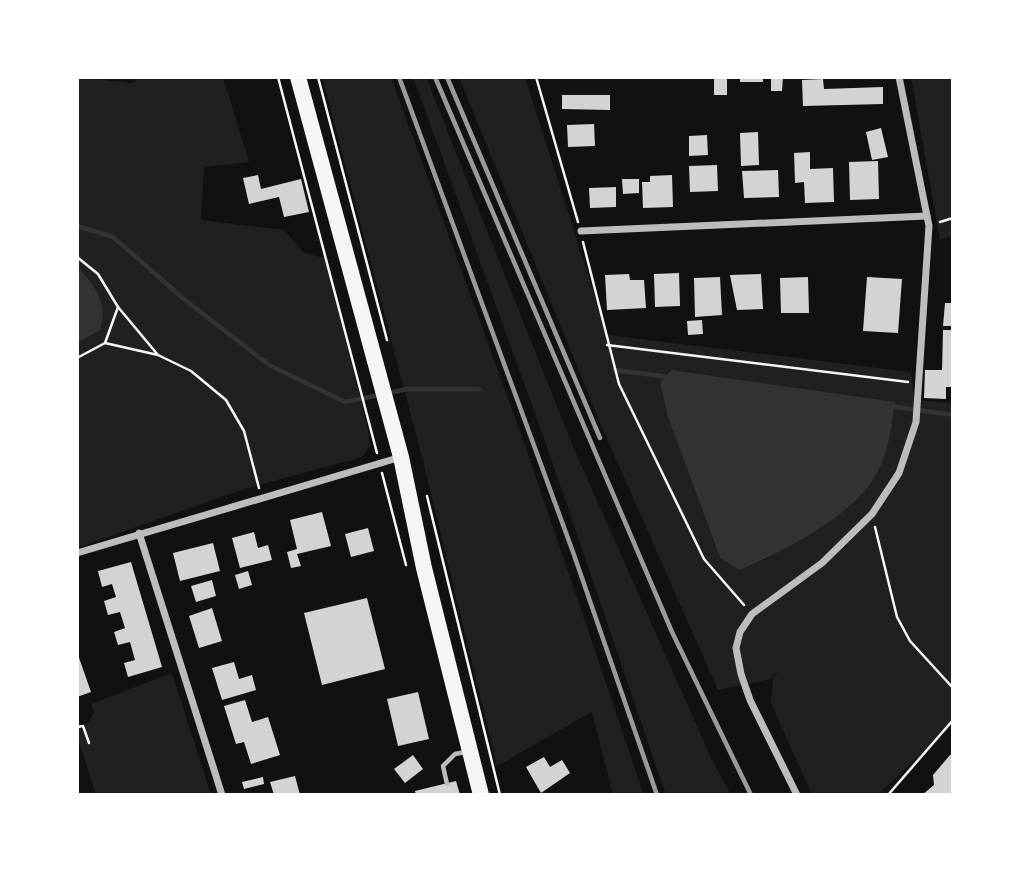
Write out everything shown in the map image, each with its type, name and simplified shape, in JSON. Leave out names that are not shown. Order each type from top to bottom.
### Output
[{"type":"main road","points":[[298,77],[401,457],[424,568],[481,795]]},
{"type":"street","points":[[797,795],[750,700],[736,648],[740,632],[752,614],[822,563],[872,514],[899,473],[916,422],[929,226],[899,77]]},
{"type":"street","points":[[581,231],[927,216]]},
{"type":"street","points":[[77,553],[401,457]]},
{"type":"street","points":[[139,533],[222,795]]},
{"type":"lane","points":[[447,784],[443,766],[455,754],[470,751]]},
{"type":"path","points":[[278,77],[376,449]]},
{"type":"path","points":[[318,77],[389,348]]},
{"type":"path","points":[[536,77],[581,231],[607,345],[619,384],[704,559],[752,614]]},
{"type":"path","points":[[77,257],[98,274],[118,307],[158,355]]},
{"type":"path","points":[[105,343],[118,307]]},
{"type":"path","points":[[77,358],[105,343],[158,355],[191,371],[226,400],[244,431],[261,498]]},
{"type":"path","points":[[607,345],[918,383]]},
{"type":"path","points":[[426,492],[500,795]]},
{"type":"path","points":[[872,514],[897,617],[910,641],[953,688]]},
{"type":"path","points":[[888,795],[953,720]]},
{"type":"path","points":[[77,727],[83,726],[89,743]]},
{"type":"shaded area","points":[[77,77],[133,83],[141,77],[223,77],[249,162],[204,167],[201,220],[284,230],[304,253],[325,258],[368,430],[370,446],[362,457],[244,489],[77,548]]},
{"type":"shaded area","points":[[322,77],[391,77],[526,448],[644,795],[613,795],[592,712],[497,766],[423,461]]},
{"type":"shaded area","points":[[413,77],[426,77],[572,444],[712,760],[731,795],[666,795],[544,438]]},
{"type":"shaded area","points":[[459,77],[525,77],[607,335],[911,372],[914,400],[953,403],[953,725],[877,795],[812,795],[771,703],[773,678],[779,670],[770,679],[718,690],[603,430]],"holes":[[[670,370],[877,400],[833,517],[764,560],[739,570],[720,558],[668,417],[660,383]]]},
{"type":"shaded area","points":[[911,77],[953,77],[953,236],[940,240]]},
{"type":"shaded area","points":[[77,266],[95,288],[103,311],[100,330],[77,343]]},
{"type":"shaded area","points":[[671,370],[895,402],[884,458],[865,490],[834,518],[775,554],[739,570],[720,558],[668,417],[660,383]]},
{"type":"shaded area","points":[[172,673],[211,795],[96,795],[77,736],[77,728],[89,722],[94,711],[91,704]]},
{"type":"building","points":[[714,77],[727,77],[727,95],[714,95]]},
{"type":"building","points":[[740,77],[763,77],[763,82],[740,82]]},
{"type":"building","points":[[771,77],[783,77],[782,91],[771,91]]},
{"type":"building","points":[[823,79],[824,89],[883,87],[883,104],[803,106],[802,80]]},
{"type":"building","points":[[562,95],[610,95],[610,110],[562,109]]},
{"type":"building","points":[[594,124],[595,146],[568,147],[567,125]]},
{"type":"building","points":[[881,128],[888,157],[872,160],[866,132]]},
{"type":"building","points":[[758,132],[759,165],[741,166],[740,133]]},
{"type":"building","points":[[707,135],[708,155],[689,156],[689,136]]},
{"type":"building","points":[[810,152],[810,169],[833,168],[834,202],[805,203],[804,182],[795,183],[794,153]]},
{"type":"building","points":[[878,161],[879,199],[850,200],[849,162]]},
{"type":"building","points":[[717,165],[718,191],[690,192],[689,166]]},
{"type":"building","points":[[778,170],[779,197],[744,198],[742,171]]},
{"type":"building","points":[[258,175],[261,189],[301,179],[309,212],[284,217],[279,197],[249,204],[243,178]]},
{"type":"building","points":[[672,175],[673,207],[643,208],[642,182],[650,182],[650,176]]},
{"type":"building","points":[[622,179],[639,179],[639,193],[623,194]]},
{"type":"building","points":[[616,187],[616,207],[590,208],[589,188]]},
{"type":"building","points":[[679,273],[680,306],[655,307],[654,274]]},
{"type":"building","points":[[629,274],[630,280],[644,280],[646,308],[607,310],[605,275]]},
{"type":"building","points":[[761,274],[763,309],[737,310],[730,275]]},
{"type":"building","points":[[720,277],[722,315],[695,317],[694,278]]},
{"type":"building","points":[[808,277],[809,313],[781,313],[780,278]]},
{"type":"building","points":[[867,277],[902,279],[898,333],[863,331]]},
{"type":"building","points":[[945,303],[953,303],[953,326],[943,326]]},
{"type":"building","points":[[702,320],[703,334],[688,335],[687,321]]},
{"type":"building","points":[[943,330],[953,330],[953,387],[946,387],[946,399],[924,398],[925,370],[942,370]]},
{"type":"building","points":[[322,512],[331,546],[297,554],[301,566],[291,568],[287,552],[297,549],[290,520]]},
{"type":"building","points":[[368,528],[374,551],[351,557],[345,534]]},
{"type":"building","points":[[254,532],[258,548],[268,545],[272,560],[240,568],[232,538]]},
{"type":"building","points":[[213,543],[220,571],[180,581],[173,553]]},
{"type":"building","points":[[131,562],[162,667],[128,677],[124,663],[135,660],[130,642],[118,645],[114,632],[125,628],[120,612],[108,615],[104,601],[116,597],[112,584],[102,587],[98,571]]},
{"type":"building","points":[[248,571],[252,585],[239,589],[235,575]]},
{"type":"building","points":[[212,580],[216,596],[196,602],[191,586]]},
{"type":"building","points":[[367,598],[385,669],[322,685],[304,613]]},
{"type":"building","points":[[212,608],[222,641],[199,648],[189,616]]},
{"type":"building","points":[[77,652],[91,692],[77,697]]},
{"type":"building","points":[[234,662],[239,679],[252,675],[256,690],[222,700],[212,668]]},
{"type":"building","points":[[418,692],[429,739],[398,746],[387,699]]},
{"type":"building","points":[[245,700],[252,722],[268,717],[280,755],[251,764],[244,742],[236,744],[224,706]]},
{"type":"building","points":[[413,755],[423,769],[405,783],[394,769]]},
{"type":"building","points":[[950,755],[953,755],[953,795],[922,795],[934,785],[933,775]]},
{"type":"building","points":[[544,757],[550,767],[562,760],[570,773],[541,793],[526,767]]},
{"type":"building","points":[[295,776],[300,795],[274,795],[270,782]]},
{"type":"building","points":[[263,777],[264,784],[244,789],[242,782]]},
{"type":"building","points":[[456,781],[460,795],[416,795],[415,791]]},
{"type":"waterway","points":[[77,226],[113,237],[185,300],[269,365],[345,402],[380,395]]},
{"type":"waterway","points":[[614,370],[669,377]]},
{"type":"waterway","points":[[388,393],[407,389],[479,389]]},
{"type":"waterway","points":[[889,406],[953,415]]},
{"type":"railway","points":[[399,77],[573,552],[657,795]]},
{"type":"railway","points":[[435,77],[672,632],[751,795]]},
{"type":"railway","points":[[447,77],[600,438]]}]
